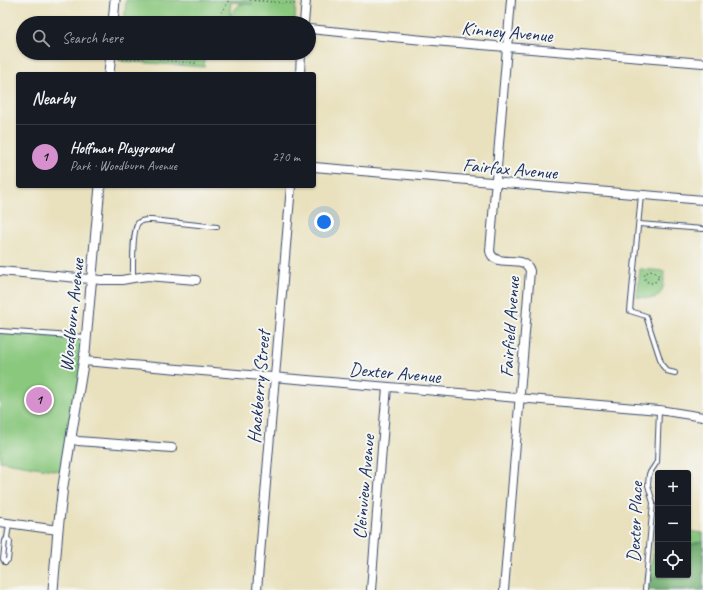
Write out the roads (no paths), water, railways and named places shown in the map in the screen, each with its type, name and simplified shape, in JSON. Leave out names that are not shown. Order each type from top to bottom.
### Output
[{"type":"street","points":[[114,16],[115,0]]},
{"type":"street","points":[[305,16],[306,0]]},
{"type":"street","name":"Fairfield Avenue","points":[[504,590],[530,271],[525,263],[498,260],[494,258],[491,254],[490,247],[511,0]]},
{"type":"street","name":"Kinney Avenue","points":[[316,30],[703,63]]},
{"type":"street","points":[[109,72],[110,60]]},
{"type":"street","points":[[300,72],[301,60]]},
{"type":"street","name":"Fairfax Avenue","points":[[316,167],[703,200]]},
{"type":"street","name":"Woodburn Avenue","points":[[53,590],[64,479],[87,337],[100,188]]},
{"type":"street","name":"Hackberry Street","points":[[257,590],[291,188]]},
{"type":"street","points":[[0,271],[108,280],[122,280],[148,276],[196,280]]},
{"type":"street","name":"Dexter Avenue","points":[[84,361],[659,410],[703,417]]},
{"type":"street","name":"Cleinview Avenue","points":[[371,590],[388,388]]},
{"type":"street","points":[[71,438],[78,441],[172,448]]},
{"type":"street","points":[[4,523],[58,530]]},
{"type":"lane","points":[[641,195],[630,311],[646,316],[662,366],[675,373]]},
{"type":"lane","points":[[133,278],[134,242],[136,226],[139,222],[144,220],[152,220],[217,227]]},
{"type":"lane","points":[[639,224],[703,230]]},
{"type":"lane","points":[[0,330],[87,337]]},
{"type":"lane","name":"Dexter Place","points":[[645,590],[653,503],[648,485],[650,474],[657,462],[659,410]]},
{"type":"lane","points":[[4,523],[7,538],[10,542],[8,560],[6,562],[3,560],[5,541],[7,538]]},
{"type":"place","name":"Hoffman Playground","points":[[39,400]]}]
